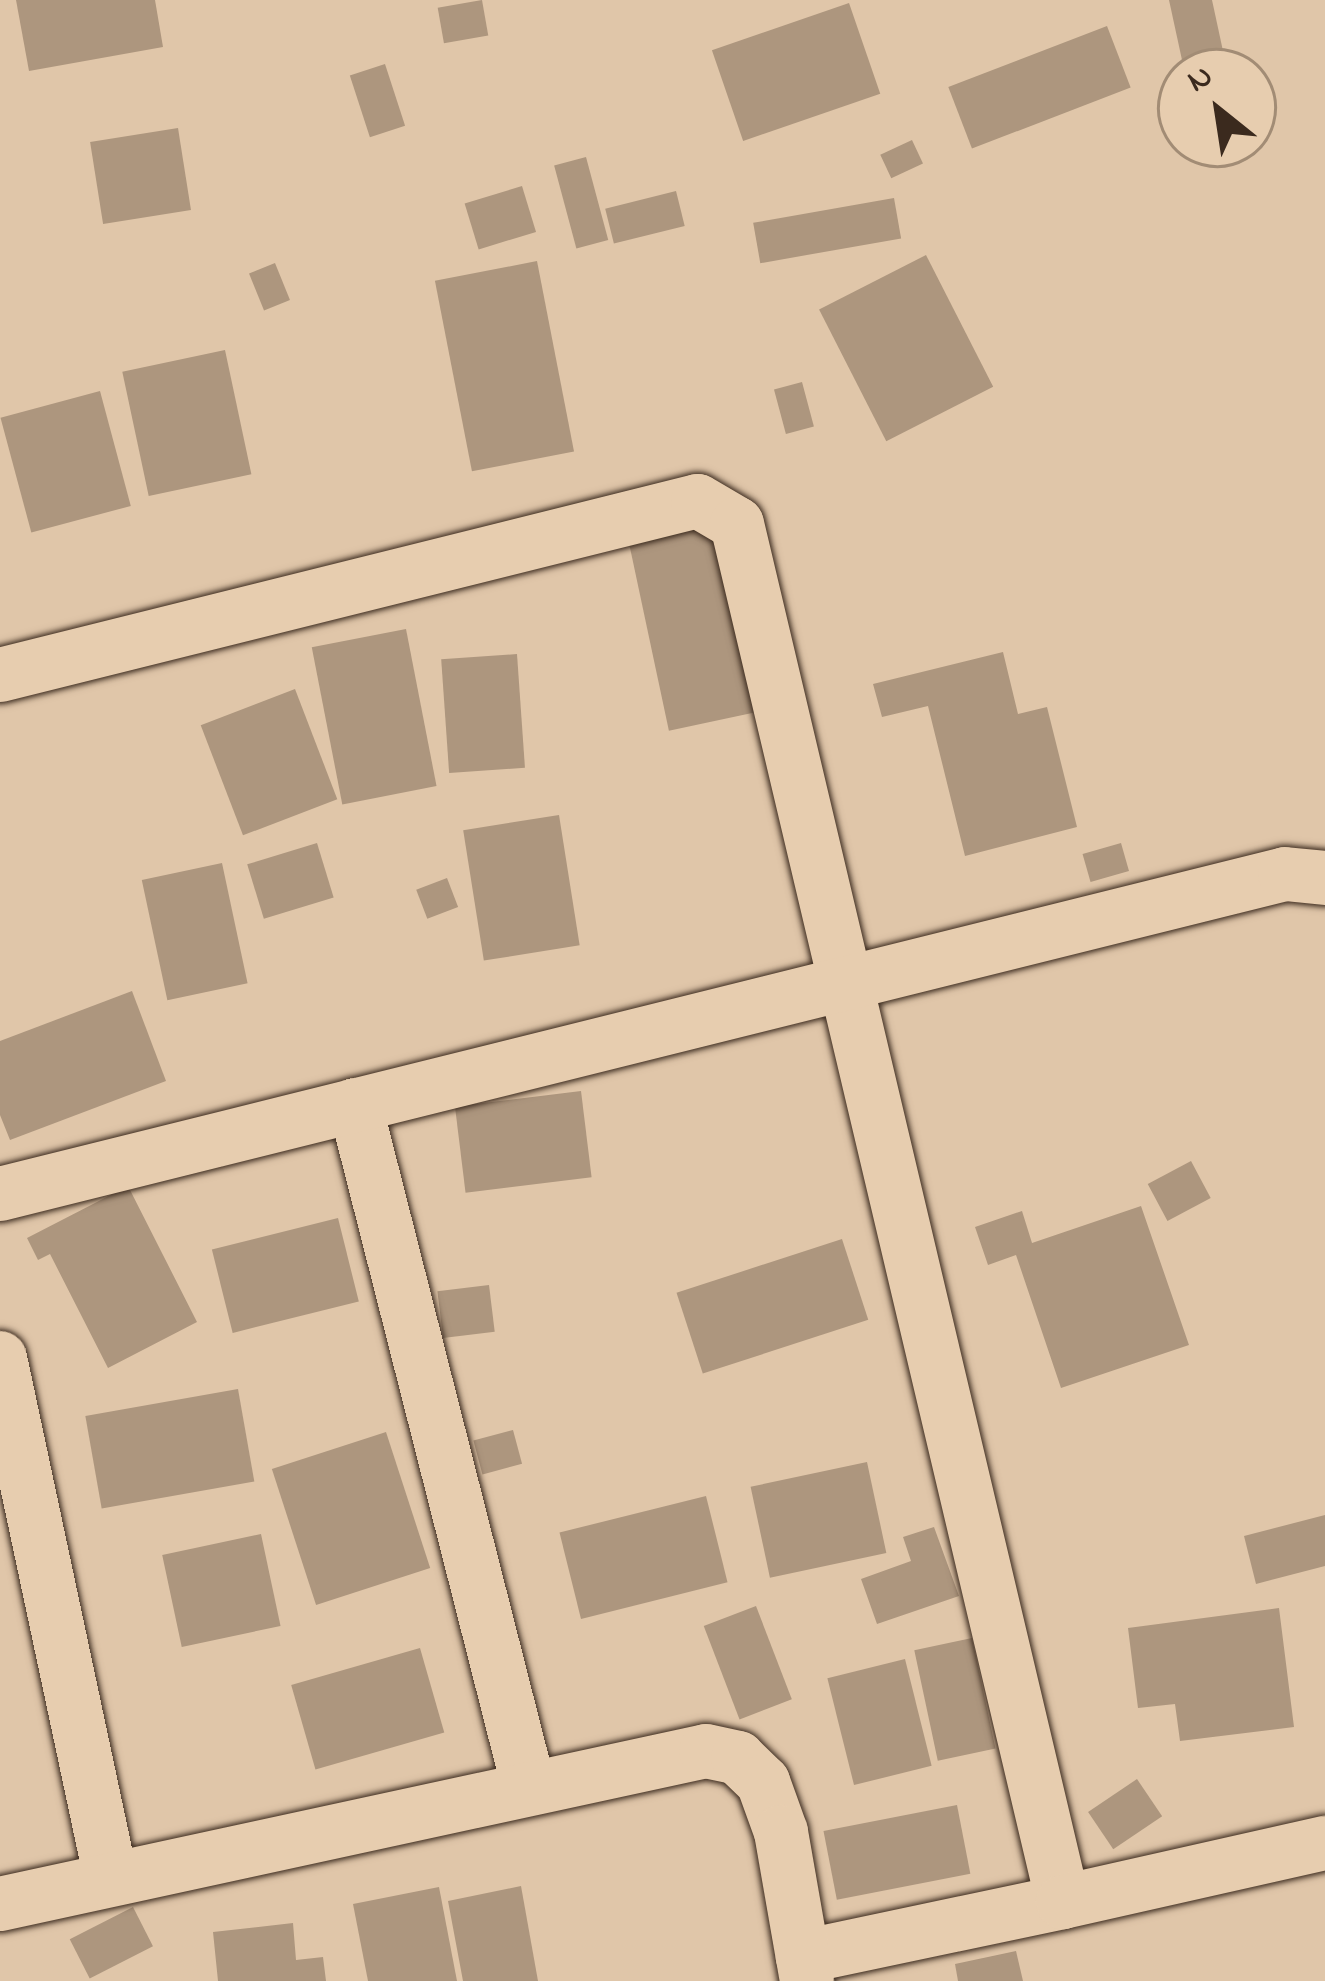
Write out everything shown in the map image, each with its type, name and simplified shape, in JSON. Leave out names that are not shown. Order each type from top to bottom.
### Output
[{"type":"street","points":[[0,675],[698,501],[722,509],[748,552],[1063,1902]]},
{"type":"street","points":[[0,1194],[1285,874],[1325,878]]},
{"type":"street","points":[[355,1105],[529,1788]]},
{"type":"street","points":[[0,1358],[112,1879]]},
{"type":"street","points":[[0,1904],[706,1751],[738,1758],[763,1782],[781,1832],[805,1969],[1063,1902],[1325,1843]]},
{"type":"building","points":[[16,0],[155,0],[163,47],[29,71]]},
{"type":"building","points":[[482,0],[488,35],[444,43],[438,8]]},
{"type":"building","points":[[1169,0],[1212,0],[1222,48],[1179,48]]},
{"type":"building","points":[[849,3],[880,94],[743,141],[712,50]]},
{"type":"building","points":[[1107,26],[1131,88],[972,149],[948,87]]},
{"type":"building","points":[[385,64],[405,126],[370,137],[350,75]]},
{"type":"building","points":[[178,128],[191,210],[103,224],[90,142]]},
{"type":"building","points":[[912,140],[923,164],[891,178],[880,155]]},
{"type":"building","points":[[586,157],[608,240],[576,249],[554,166]]},
{"type":"building","points":[[522,186],[536,232],[479,249],[465,204]]},
{"type":"building","points":[[676,191],[685,226],[614,244],[605,209]]},
{"type":"building","points":[[894,198],[901,238],[760,263],[753,223]]},
{"type":"building","points":[[926,255],[993,387],[886,441],[819,309]]},
{"type":"building","points":[[537,261],[574,451],[472,471],[435,281]]},
{"type":"building","points":[[275,263],[290,300],[264,311],[249,273]]},
{"type":"building","points":[[225,350],[251,474],[149,496],[122,372]]},
{"type":"building","points":[[802,382],[814,426],[786,434],[774,390]]},
{"type":"building","points":[[100,391],[131,506],[31,533],[1,418]]},
{"type":"building","points":[[718,524],[758,712],[669,731],[629,543]]},
{"type":"building","points":[[406,629],[437,786],[342,804],[312,647]]},
{"type":"building","points":[[1003,652],[1018,714],[1047,707],[1077,827],[965,856],[928,706],[882,717],[873,684]]},
{"type":"building","points":[[517,654],[525,768],[449,773],[441,659]]},
{"type":"building","points":[[295,689],[337,799],[243,835],[201,725]]},
{"type":"building","points":[[559,815],[580,945],[484,961],[463,830]]},
{"type":"building","points":[[317,843],[334,898],[264,919],[247,864]]},
{"type":"building","points":[[1121,843],[1129,871],[1091,882],[1083,854]]},
{"type":"building","points":[[222,863],[248,983],[167,1000],[142,880]]},
{"type":"building","points":[[447,878],[458,907],[427,919],[416,890]]},
{"type":"building","points":[[132,991],[166,1081],[10,1140],[0,1115],[0,1041]]},
{"type":"building","points":[[581,1091],[592,1177],[466,1193],[455,1106]]},
{"type":"building","points":[[1191,1161],[1211,1198],[1167,1221],[1148,1184]]},
{"type":"building","points":[[128,1186],[197,1322],[108,1368],[50,1254],[38,1260],[27,1238]]},
{"type":"building","points":[[1141,1206],[1189,1345],[1061,1388],[1016,1255],[988,1265],[975,1227],[1022,1211],[1032,1243]]},
{"type":"building","points":[[338,1218],[359,1301],[233,1333],[212,1249]]},
{"type":"building","points":[[842,1239],[868,1320],[703,1374],[677,1293]]},
{"type":"building","points":[[489,1285],[495,1332],[443,1338],[437,1291]]},
{"type":"building","points":[[238,1389],[254,1482],[102,1508],[85,1416]]},
{"type":"building","points":[[513,1430],[522,1464],[482,1474],[473,1441]]},
{"type":"building","points":[[386,1432],[430,1568],[316,1605],[272,1469]]},
{"type":"building","points":[[867,1462],[886,1553],[770,1578],[751,1487]]},
{"type":"building","points":[[706,1496],[728,1582],[581,1619],[559,1533]]},
{"type":"building","points":[[1325,1515],[1325,1566],[1256,1584],[1244,1536]]},
{"type":"building","points":[[934,1527],[959,1596],[877,1624],[861,1579],[911,1561],[903,1537]]},
{"type":"building","points":[[261,1534],[281,1626],[182,1647],[162,1555]]},
{"type":"building","points":[[756,1606],[792,1699],[740,1719],[704,1626]]},
{"type":"building","points":[[1279,1608],[1294,1727],[1180,1741],[1175,1704],[1138,1708],[1128,1628]]},
{"type":"building","points":[[972,1638],[995,1749],[938,1761],[914,1650]]},
{"type":"building","points":[[420,1648],[444,1733],[315,1770],[291,1685]]},
{"type":"building","points":[[905,1659],[932,1766],[854,1785],[827,1678]]},
{"type":"building","points":[[1137,1779],[1162,1816],[1113,1849],[1088,1812]]},
{"type":"building","points":[[957,1805],[970,1874],[837,1900],[823,1831]]},
{"type":"building","points":[[521,1886],[538,1981],[463,1981],[448,1901]]},
{"type":"building","points":[[439,1887],[457,1981],[368,1981],[353,1904]]},
{"type":"building","points":[[133,1907],[153,1946],[90,1978],[70,1939]]},
{"type":"building","points":[[293,1923],[296,1960],[323,1957],[326,1981],[218,1981],[213,1932]]},
{"type":"building","points":[[1016,1951],[1023,1981],[958,1981],[955,1964]]}]
